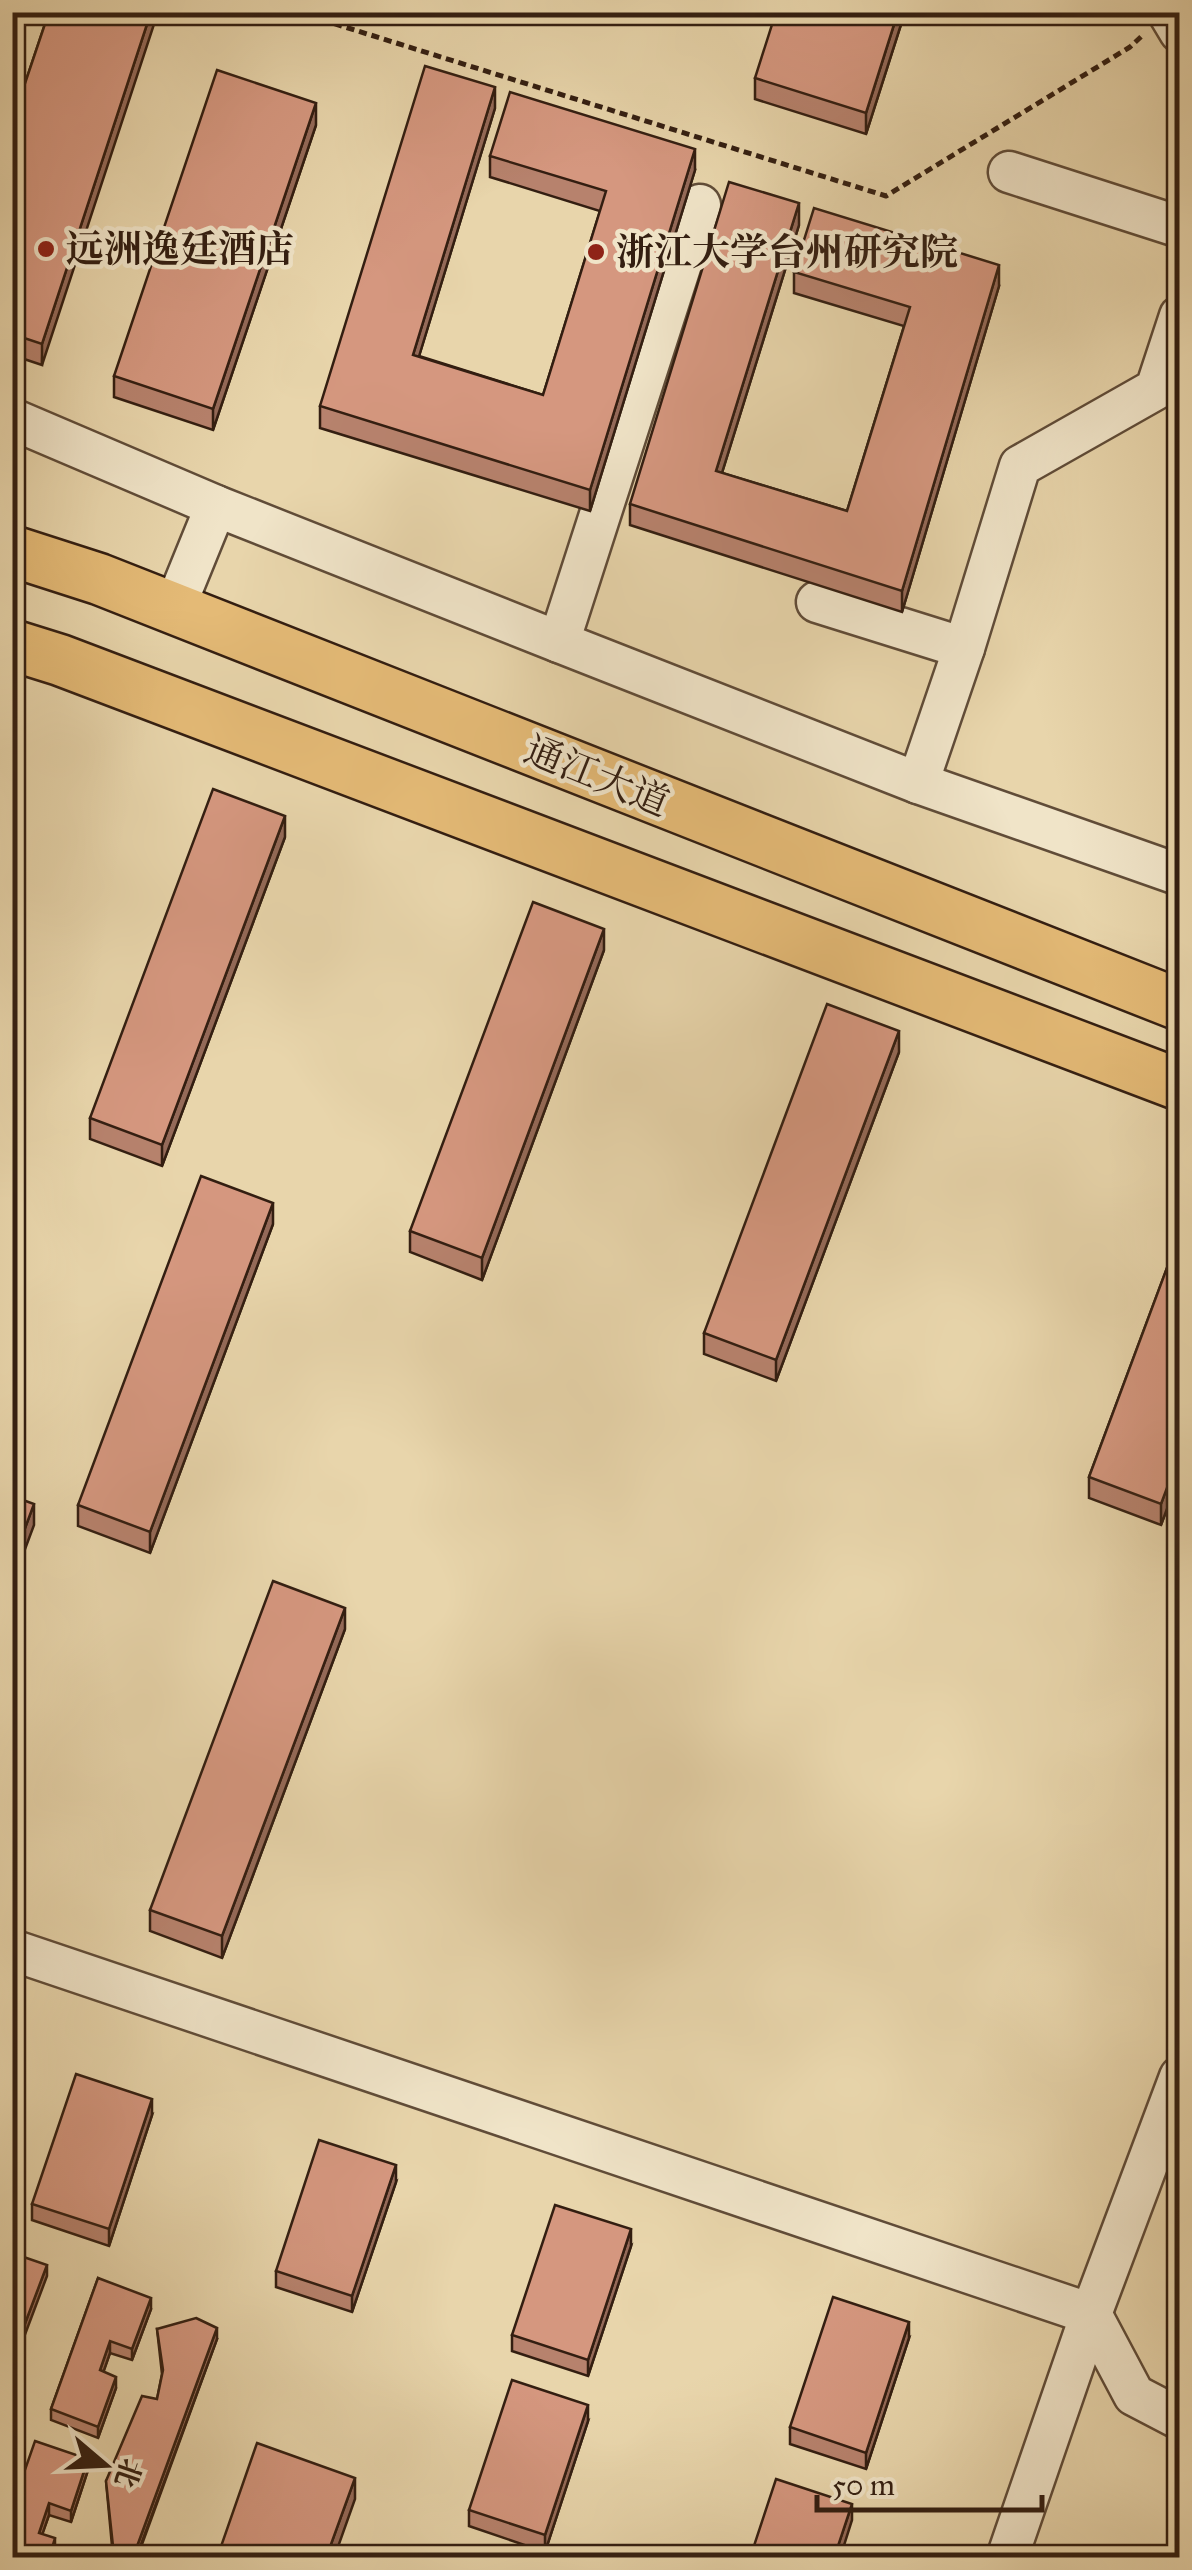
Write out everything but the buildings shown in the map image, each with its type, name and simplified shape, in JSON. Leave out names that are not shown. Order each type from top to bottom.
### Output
[{"type":"main road","name":"通江大道","points":[[12,551],[99,579],[1180,1005]]},
{"type":"main road","points":[[12,644],[1180,1085]]},
{"type":"street","points":[[1168,13],[1180,32]]},
{"type":"street","points":[[1008,172],[1180,227]]},
{"type":"street","points":[[559,642],[700,206]]},
{"type":"street","points":[[918,783],[1020,466],[1156,388],[1180,316]]},
{"type":"street","points":[[12,420],[216,506],[918,783],[1180,875]]},
{"type":"street","points":[[174,609],[216,506]]},
{"type":"street","points":[[817,602],[964,648]]},
{"type":"street","points":[[12,1950],[1091,2314],[1134,2395],[1180,2419]]},
{"type":"street","points":[[1006,2558],[1091,2314],[1180,2077]]},
{"type":"path","points":[[297,12],[886,196],[1130,47],[1168,13]]},
{"type":"place","name":"远洲逸廷酒店","points":[[46,249]]},
{"type":"place","name":"浙江大学台州研究院","points":[[596,252]]}]
